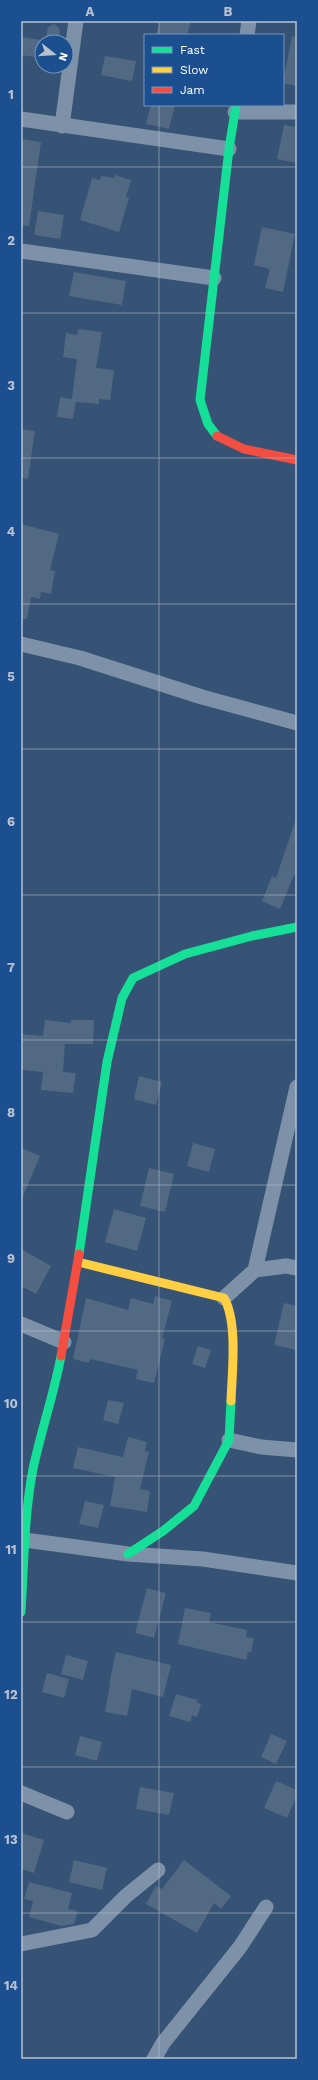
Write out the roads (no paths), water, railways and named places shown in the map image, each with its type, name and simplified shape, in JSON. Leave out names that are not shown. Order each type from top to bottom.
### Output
[{"type":"street","points":[[62,126],[76,21]]},
{"type":"street","points":[[247,34],[249,21]]},
{"type":"street","points":[[297,112],[236,108],[229,149],[200,400],[205,419],[217,436],[238,446],[297,460]]},
{"type":"street","points":[[21,119],[229,149]]},
{"type":"street","points":[[21,251],[214,278]]},
{"type":"street","points":[[21,644],[80,658],[202,697],[297,723]]},
{"type":"street","points":[[21,1612],[25,1540],[34,1469],[64,1342],[78,1262],[107,1062],[122,998],[133,978],[185,954],[252,936],[297,927]]},
{"type":"street","points":[[255,1270],[297,1087]]},
{"type":"street","points":[[78,1262],[224,1298],[228,1304],[233,1344],[229,1440],[194,1506],[163,1531],[128,1554]]},
{"type":"street","points":[[224,1298],[255,1270],[286,1266],[297,1268]]},
{"type":"street","points":[[21,1324],[64,1342]]},
{"type":"street","points":[[229,1440],[261,1447],[297,1450]]},
{"type":"street","points":[[25,1540],[128,1554],[203,1559],[297,1573]]},
{"type":"street","points":[[21,1793],[67,1812]]},
{"type":"street","points":[[21,1944],[92,1930],[126,1896],[158,1870]]},
{"type":"street","points":[[154,2059],[163,2043],[240,1947],[266,1907]]}]
